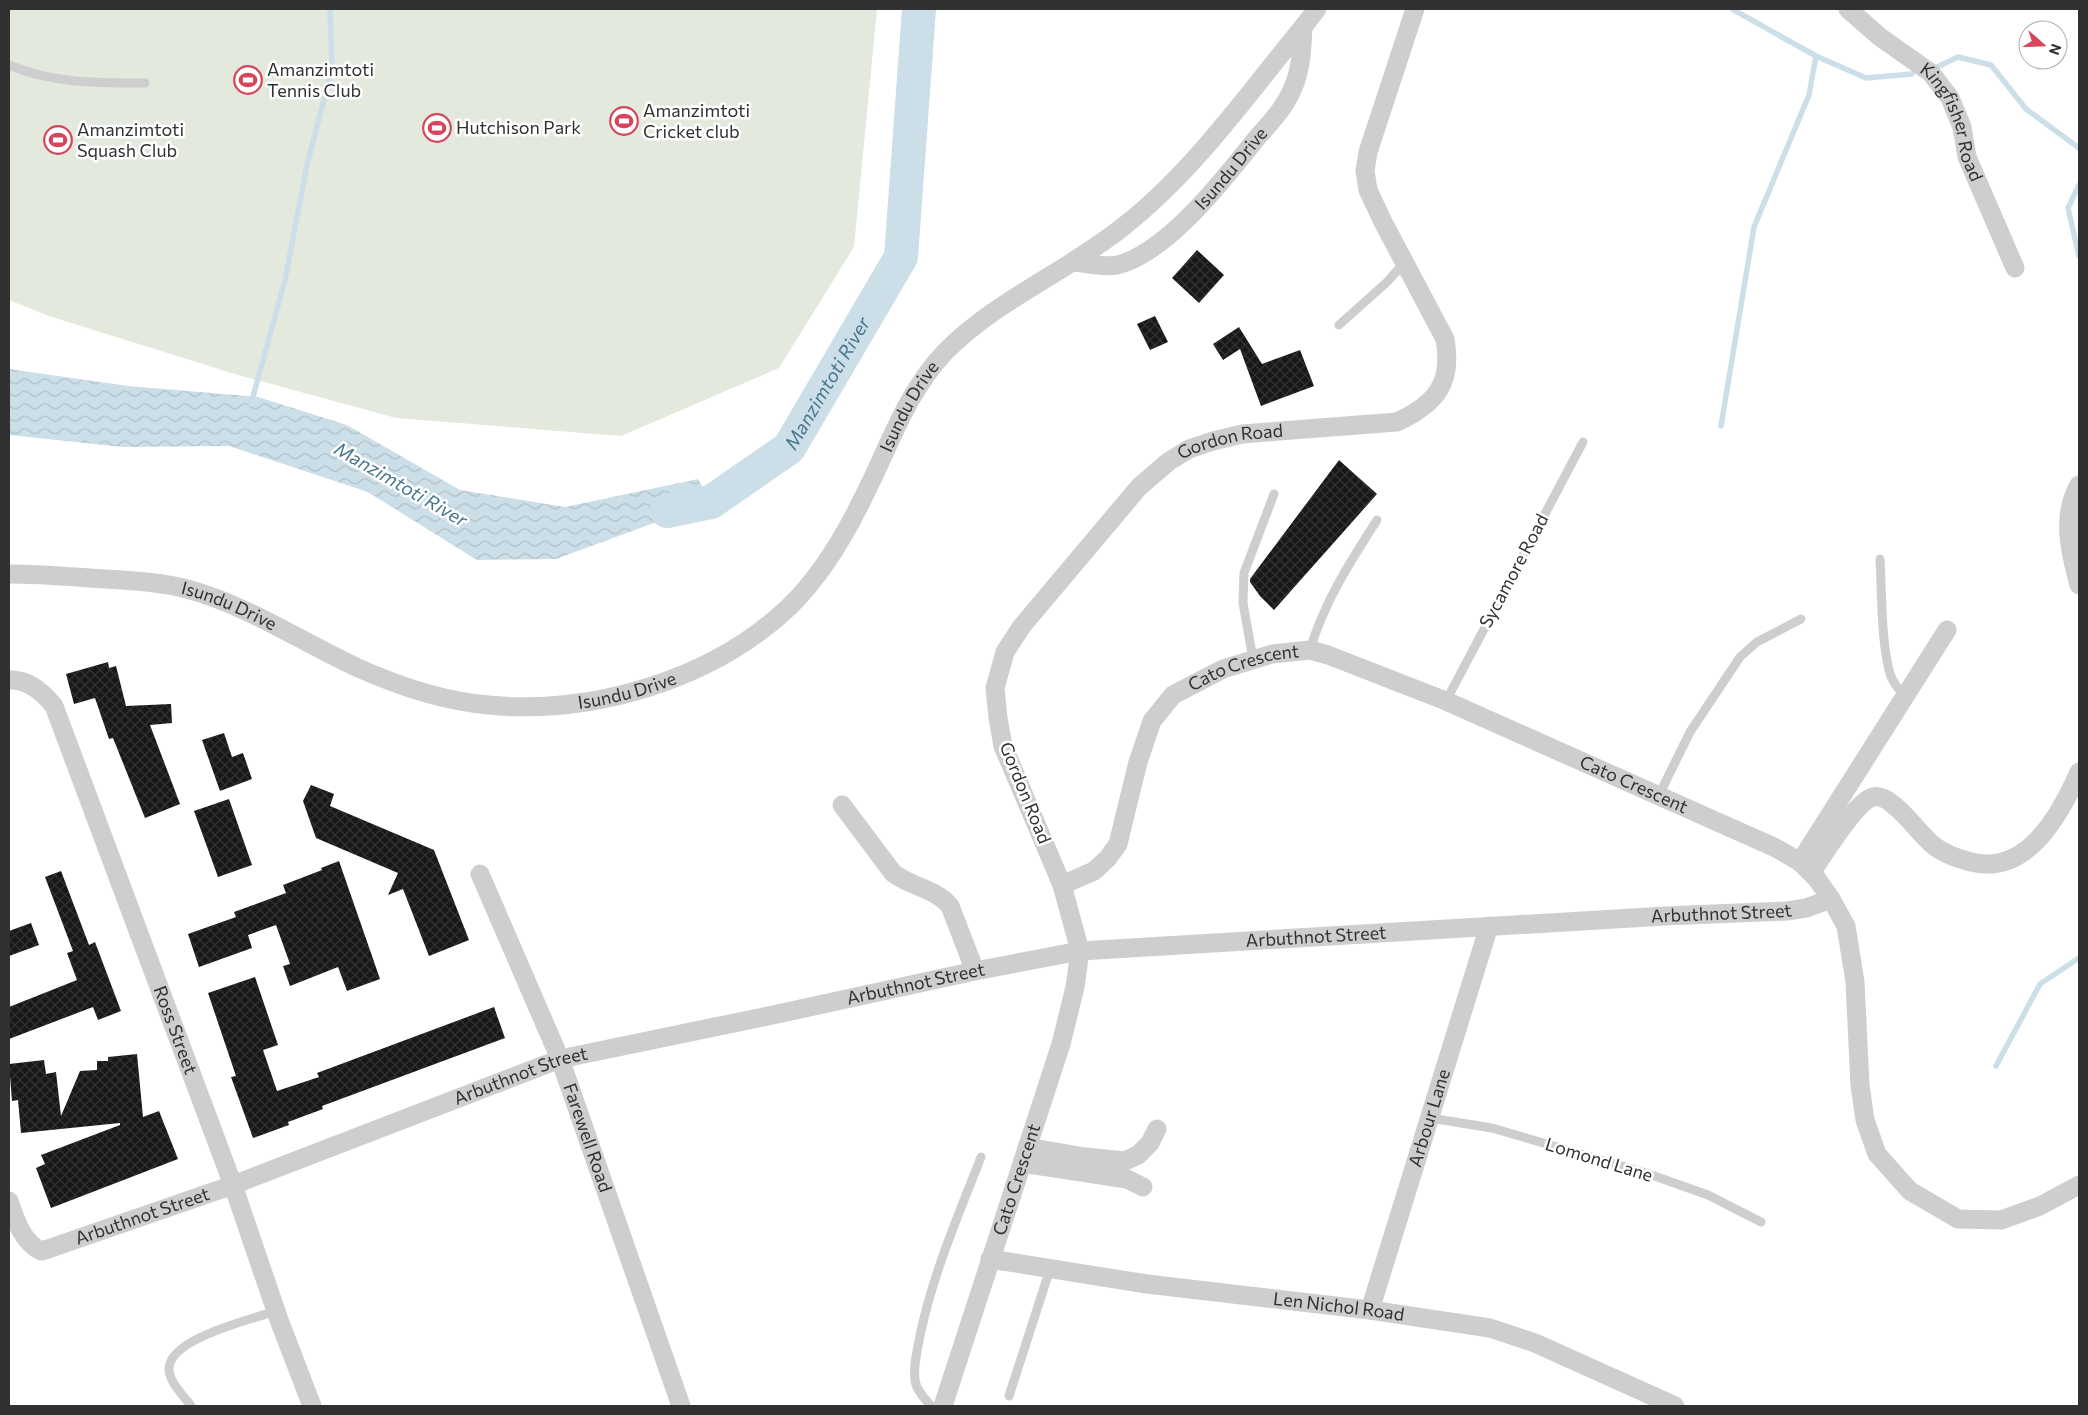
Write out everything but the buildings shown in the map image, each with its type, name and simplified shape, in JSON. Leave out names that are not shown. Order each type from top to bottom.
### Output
[{"type":"street","name":"Isundu Drive","points":[[9,574],[40,574],[136,581],[186,589],[242,610],[364,671],[446,700],[530,707],[617,697],[656,685],[697,668],[758,633],[790,606],[827,562],[862,502],[910,399],[944,353],[972,328],[1001,307],[1075,262],[1124,227],[1159,196],[1196,156],[1317,9]]},
{"type":"street","name":"Gordon Road","points":[[1080,950],[1062,885],[1004,746],[998,718],[995,688],[1006,652],[1022,626],[1139,487],[1175,457],[1189,449],[1213,440],[1242,434],[1397,422],[1417,413],[1430,403],[1447,368],[1448,358],[1445,339],[1382,222],[1368,190],[1365,171],[1368,152],[1415,9]]},
{"type":"street","name":"Kingfisher Road","points":[[1848,9],[1880,37],[1931,73],[1950,98],[1962,127],[1967,157],[2014,268]]},
{"type":"street","name":"Isundu Drive","points":[[1075,262],[1103,266],[1124,263],[1148,250],[1176,229],[1207,198],[1281,109],[1291,93],[1298,77],[1304,27]]},
{"type":"street","points":[[2079,484],[2069,510],[2068,522],[2079,585]]},
{"type":"street","points":[[1805,868],[1905,696],[1947,630]]},
{"type":"street","name":"Cato Crescent","points":[[1062,885],[1094,871],[1108,858],[1118,844],[1138,762],[1152,721],[1173,695],[1223,669],[1272,654],[1310,650],[1328,655],[1446,701],[1776,848],[1805,868],[1831,899],[1846,926],[1855,982],[1860,1086],[1864,1120],[1877,1154],[1910,1191],[1958,1219],[2002,1220],[2040,1206],[2079,1185]]},
{"type":"street","name":"Ross Street","points":[[9,680],[31,685],[46,696],[54,706],[233,1185],[276,1311],[312,1406]]},
{"type":"street","points":[[1805,868],[1866,800],[1874,797],[1882,797],[1892,804],[1934,845],[1955,858],[1983,865],[2003,864],[2029,850],[2064,805],[2079,772]]},
{"type":"street","points":[[842,805],[893,873],[902,880],[943,898],[950,906],[975,971]]},
{"type":"street","name":"Farewell Road","points":[[480,874],[560,1059],[681,1406]]},
{"type":"street","name":"Arbuthnot Street","points":[[9,1201],[17,1222],[35,1248],[41,1250],[64,1244],[233,1185],[560,1059],[1080,950],[1787,911],[1806,908],[1831,899]]},
{"type":"street","name":"Arbour Lane","points":[[1370,1310],[1489,926]]},
{"type":"street","name":"Cato Crescent","points":[[943,1406],[1061,1044],[1075,987],[1080,950]]},
{"type":"street","points":[[1025,1155],[1085,1157],[1125,1161],[1138,1155],[1150,1143],[1158,1129]]},
{"type":"street","points":[[1025,1155],[1127,1179],[1143,1187]]},
{"type":"street","name":"Len Nichol Road","points":[[990,1259],[1147,1284],[1370,1310],[1490,1328],[1535,1342],[1675,1406]]},
{"type":"lane","points":[[9,66],[47,78],[78,83],[145,83]]},
{"type":"lane","points":[[1339,325],[1387,282],[1405,263]]},
{"type":"lane","name":"Sycamore Road","points":[[1446,701],[1582,442]]},
{"type":"lane","points":[[1253,659],[1243,603],[1244,573],[1274,494]]},
{"type":"lane","points":[[1310,650],[1322,614],[1336,584],[1377,520]]},
{"type":"lane","points":[[1880,559],[1886,654],[1891,675],[1896,686],[1905,696]]},
{"type":"lane","points":[[1658,797],[1690,732],[1740,657],[1757,642],[1800,619]]},
{"type":"lane","name":"Lomond Lane","points":[[1430,1118],[1492,1128],[1646,1174],[1708,1195],[1761,1222]]},
{"type":"lane","points":[[931,1406],[923,1398],[915,1382],[915,1361],[928,1302],[948,1241],[981,1157]]},
{"type":"lane","points":[[1009,1396],[1050,1269]]},
{"type":"lane","points":[[191,1406],[169,1373],[170,1363],[178,1352],[192,1341],[276,1311]]},
{"type":"shaded area","name":"Hutchison Park","points":[[9,9],[877,9],[854,247],[779,368],[621,436],[396,418],[238,375],[49,316],[9,300]]},
{"type":"water","points":[[9,369],[128,386],[258,397],[347,425],[460,490],[565,507],[698,479],[711,502],[556,559],[477,560],[368,492],[229,446],[123,447],[9,435]]},
{"type":"waterway","points":[[251,404],[285,280],[307,165],[332,69],[330,9]]},
{"type":"waterway","name":"Manzimtoti River","points":[[667,511],[711,502],[789,448],[901,257],[919,9]]},
{"type":"waterway","points":[[1732,9],[1816,56],[1866,78],[1912,74]]},
{"type":"waterway","points":[[1721,426],[1754,227],[1809,95],[1816,56]]},
{"type":"waterway","points":[[1933,69],[1958,57],[1991,65],[2026,109],[2079,148]]},
{"type":"waterway","points":[[2079,185],[2068,208],[2079,256]]},
{"type":"waterway","points":[[1996,1066],[2040,984],[2079,958]]},
{"type":"place","name":"Amanzimtoti Tennis Club","points":[[248,80]]},
{"type":"place","name":"Amanzimtoti Cricket club","points":[[624,121]]},
{"type":"place","name":"Hutchison Park","points":[[437,128]]},
{"type":"place","name":"Amanzimtoti Squash Club","points":[[58,140]]}]
